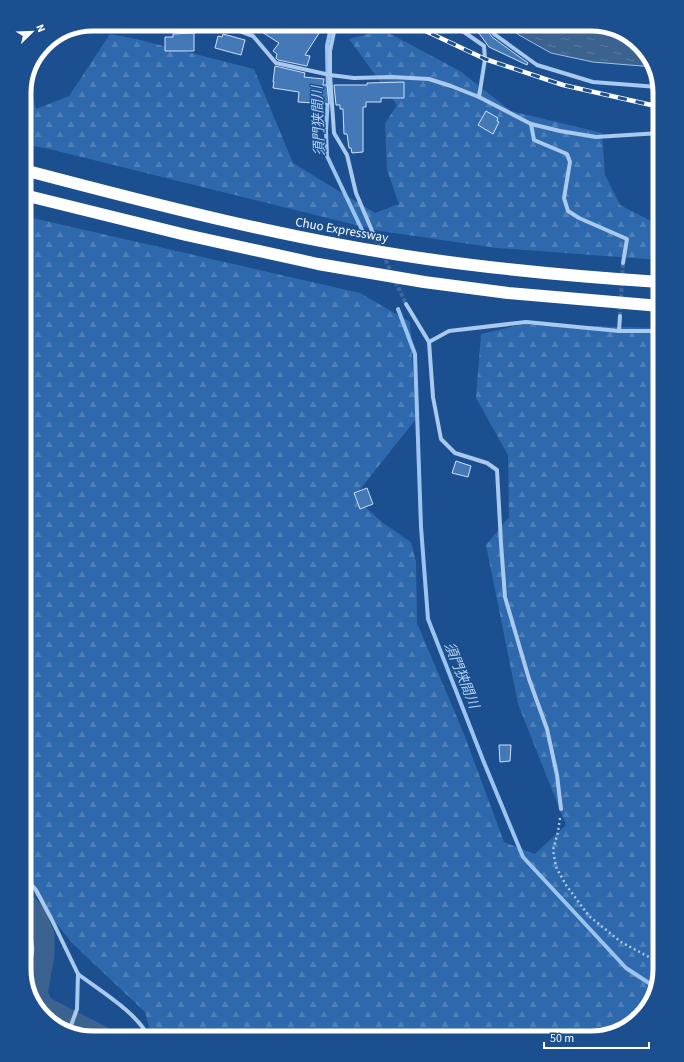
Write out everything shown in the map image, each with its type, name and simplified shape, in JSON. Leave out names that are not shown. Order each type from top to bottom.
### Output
[{"type":"highway","name":"Chuo Expressway","points":[[31,172],[188,213],[321,241],[426,259],[502,268],[653,281]]},
{"type":"highway","points":[[31,197],[186,235],[341,268],[424,282],[508,293],[653,305]]},
{"type":"street","points":[[239,31],[253,36],[276,63],[330,75],[354,78],[392,77],[429,79],[479,97],[531,124],[560,132],[596,137],[653,133]]},
{"type":"street","points":[[335,31],[330,51],[334,133],[347,155],[356,193],[373,234]]},
{"type":"street","points":[[462,31],[484,46],[485,59],[479,97]]},
{"type":"street","points":[[492,31],[537,64],[593,82],[652,87]]},
{"type":"street","points":[[531,124],[534,140],[567,154],[570,162],[564,198],[568,211],[579,218],[627,239],[623,263]]},
{"type":"street","points":[[406,304],[429,342],[433,397],[441,439],[455,453],[487,463],[497,470],[505,597],[529,679],[547,729],[557,775],[561,809]]},
{"type":"street","points":[[619,331],[620,316]]},
{"type":"street","points":[[429,342],[449,331],[526,322],[619,331],[653,330]]},
{"type":"street","points":[[31,884],[36,890],[52,920],[78,974],[77,1009],[70,1027]]},
{"type":"street","points":[[31,938],[33,946],[31,958]]},
{"type":"street","points":[[78,974],[124,1007],[145,1031]]},
{"type":"path","points":[[561,809],[558,832],[552,850],[556,867],[566,885],[589,916],[622,942],[653,959]]},
{"type":"green space","points":[[379,31],[385,31],[460,71],[511,111],[602,133],[605,175],[620,205],[653,222],[653,259],[497,248],[380,231],[31,145],[31,91],[36,109],[69,96],[110,34],[136,39],[254,69],[293,163],[375,213],[399,204],[387,170],[385,123],[397,105],[349,39]]},
{"type":"green space","points":[[48,52],[39,63],[44,55]]},
{"type":"green space","points":[[31,218],[360,293],[410,322],[416,419],[354,497],[383,523],[411,542],[416,562],[417,623],[464,734],[504,842],[535,854],[566,825],[518,704],[486,545],[509,517],[508,455],[476,398],[481,334],[519,325],[653,328],[653,969],[651,985],[648,993],[645,1000],[635,1013],[618,1025],[607,1029],[591,1031],[150,1031],[145,1012],[72,943],[47,912],[31,888]]},
{"type":"water","points":[[514,31],[603,32],[618,37],[632,46],[638,52],[647,66],[593,62],[551,53]]},
{"type":"building","points":[[260,31],[320,31],[305,55],[310,56],[307,66],[278,60],[276,58],[277,54],[273,51],[279,43]]},
{"type":"building","points":[[477,31],[488,31],[492,37],[528,63],[527,65],[489,47]]},
{"type":"building","points":[[194,33],[194,51],[165,51],[165,37],[173,37],[173,34]]},
{"type":"building","points":[[223,34],[245,40],[241,55],[215,48],[218,36],[222,37]]},
{"type":"building","points":[[275,66],[305,73],[304,77],[324,79],[323,85],[327,85],[329,104],[298,102],[299,92],[273,88]]},
{"type":"building","points":[[404,82],[404,98],[381,98],[381,102],[366,102],[366,107],[363,107],[363,152],[352,153],[351,148],[349,148],[347,134],[344,134],[343,109],[340,109],[340,105],[336,105],[334,85],[367,85],[367,83]]},
{"type":"building","points":[[486,111],[498,118],[497,121],[499,122],[493,134],[478,125]]},
{"type":"building","points":[[456,461],[471,466],[468,477],[452,473]]},
{"type":"building","points":[[367,488],[373,504],[360,509],[354,493]]},
{"type":"building","points":[[499,745],[511,745],[510,761],[500,762]]},
{"type":"waterway","name":"須門狭間川","points":[[330,31],[327,46],[327,156],[363,232]]},
{"type":"waterway","name":"須門狭間川","points":[[398,309],[415,354],[421,527],[428,619],[523,857],[626,968],[651,984]]},
{"type":"waterway","points":[[31,912],[42,935],[42,955],[35,992]]},
{"type":"waterway","points":[[46,1010],[87,1031]]},
{"type":"tunnel","points":[[373,233],[406,304]]},
{"type":"tunnel","points":[[620,316],[623,263]]},
{"type":"railway","points":[[426,31],[485,59],[563,85],[653,105]]}]
